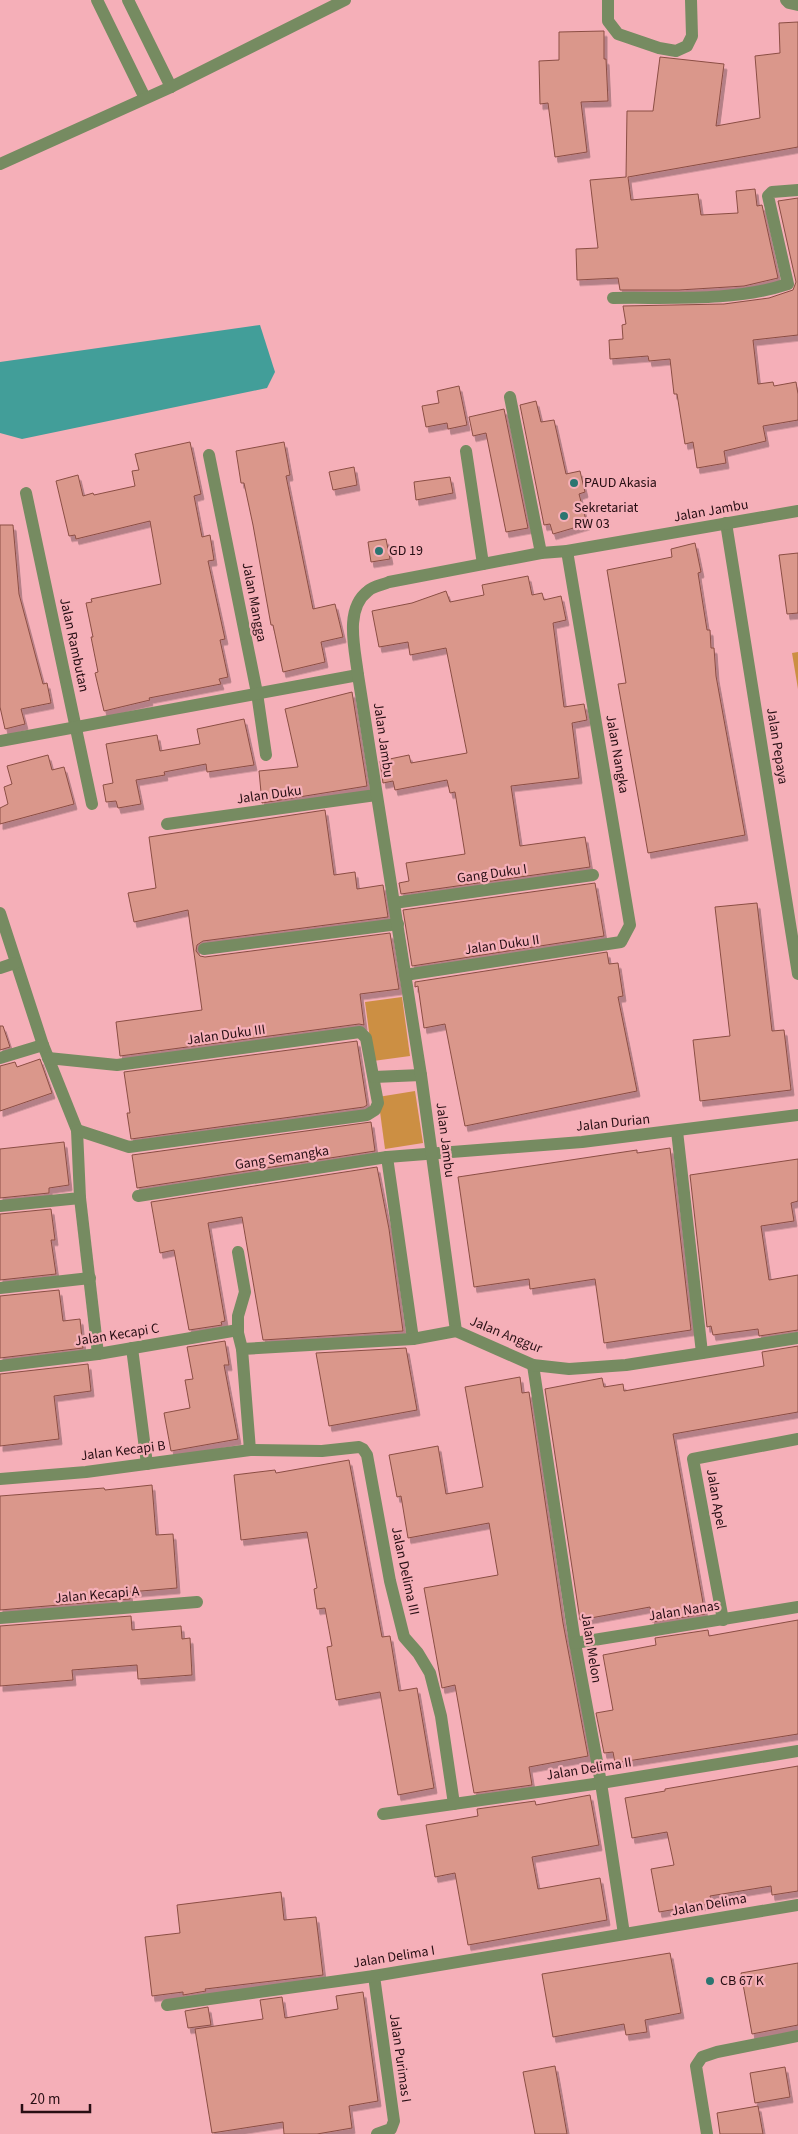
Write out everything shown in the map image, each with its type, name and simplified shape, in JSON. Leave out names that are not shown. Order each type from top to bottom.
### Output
[{"type":"street","points":[[97,0],[145,98]]},
{"type":"street","points":[[128,0],[171,87]]},
{"type":"street","points":[[0,164],[171,87],[345,0]]},
{"type":"street","points":[[608,0],[608,21],[618,34],[659,48],[676,50],[687,46],[692,36],[691,0]]},
{"type":"street","points":[[786,0],[789,3],[798,5]]},
{"type":"street","points":[[613,298],[704,297],[766,292],[793,284],[768,196],[772,192],[798,190]]},
{"type":"street","points":[[510,397],[541,553]]},
{"type":"street","points":[[466,451],[483,564]]},
{"type":"street","name":"Jalan Mangga","points":[[209,455],[257,693],[266,755]]},
{"type":"street","name":"Jalan Rambutan","points":[[26,493],[92,804]]},
{"type":"street","name":"Jalan Jambu","points":[[456,1331],[421,1075],[358,675],[353,633],[356,605],[368,590],[389,582],[541,553],[567,551],[798,510]]},
{"type":"street","name":"Jalan Pepaya","points":[[726,523],[798,974]]},
{"type":"street","name":"Jalan Nangka","points":[[567,551],[629,913],[630,925],[621,942],[603,945]]},
{"type":"street","points":[[0,741],[358,675]]},
{"type":"street","name":"Jalan Duku","points":[[167,824],[376,795]]},
{"type":"street","name":"Gang Duku I","points":[[394,903],[594,874]]},
{"type":"street","points":[[0,913],[43,1045],[77,1130],[80,1198],[98,1354]]},
{"type":"street","points":[[204,949],[398,924]]},
{"type":"street","name":"Jalan Duku II","points":[[405,975],[603,945]]},
{"type":"street","points":[[0,968],[15,963]]},
{"type":"street","name":"Jalan Duku III","points":[[48,1058],[117,1065],[360,1032],[366,1038],[378,1102],[375,1110],[367,1115],[129,1147],[77,1130]]},
{"type":"street","points":[[0,1058],[43,1045]]},
{"type":"street","points":[[374,1077],[421,1075]]},
{"type":"street","name":"Jalan Durian","points":[[431,1154],[582,1142],[798,1115]]},
{"type":"street","points":[[677,1131],[702,1353]]},
{"type":"street","name":"Gang Semangka","points":[[138,1196],[387,1157],[431,1154]]},
{"type":"street","points":[[387,1157],[413,1339]]},
{"type":"street","points":[[0,1206],[80,1198]]},
{"type":"street","points":[[238,1252],[245,1292],[238,1316],[238,1330],[242,1350],[250,1450]]},
{"type":"street","points":[[0,1288],[90,1278]]},
{"type":"street","name":"Jalan Kecapi C","points":[[0,1366],[98,1354],[238,1330]]},
{"type":"street","name":"Jalan Anggur","points":[[242,1350],[413,1339],[456,1331],[533,1365],[569,1369],[626,1365],[798,1338]]},
{"type":"street","points":[[132,1348],[147,1464]]},
{"type":"street","name":"Jalan Melon","points":[[533,1365],[575,1644],[601,1783],[624,1934]]},
{"type":"street","name":"Jalan Apel","points":[[723,1620],[693,1459],[798,1439]]},
{"type":"street","name":"Jalan Delima III","points":[[250,1450],[322,1451],[359,1447],[367,1455],[390,1581],[404,1637],[418,1653],[430,1673],[441,1716],[454,1804]]},
{"type":"street","name":"Jalan Kecapi B","points":[[0,1479],[147,1464],[250,1450]]},
{"type":"street","name":"Jalan Kecapi A","points":[[0,1618],[198,1602]]},
{"type":"street","name":"Jalan Nanas","points":[[575,1644],[798,1607]]},
{"type":"street","name":"Jalan Delima II","points":[[383,1814],[601,1783],[798,1750]]},
{"type":"street","name":"Jalan Delima","points":[[624,1934],[798,1905]]},
{"type":"street","name":"Jalan Delima I","points":[[167,2005],[374,1976],[624,1934]]},
{"type":"street","name":"Jalan Purimas I","points":[[374,1976],[394,2121],[391,2129],[377,2134]]},
{"type":"street","points":[[707,2134],[696,2066],[702,2057],[717,2052],[798,2036]]},
{"type":"shaded area","points":[[798,652],[798,689],[792,653]]},
{"type":"shaded area","points":[[402,997],[410,1056],[373,1061],[365,1002]]},
{"type":"shaded area","points":[[415,1091],[423,1143],[385,1149],[378,1097]]},
{"type":"water","points":[[260,325],[275,372],[267,388],[22,439],[0,433],[0,362]]},
{"type":"building","points":[[798,22],[798,147],[628,177],[631,200],[698,194],[701,215],[738,213],[736,191],[755,189],[757,206],[762,205],[778,278],[744,286],[679,290],[620,290],[618,278],[577,280],[576,249],[598,248],[590,180],[626,177],[627,111],[653,111],[660,57],[724,64],[716,126],[760,118],[755,56],[780,53],[779,23]]},
{"type":"building","points":[[604,31],[604,59],[606,59],[608,101],[581,102],[587,152],[555,157],[548,103],[540,104],[539,61],[559,60],[559,32]]},
{"type":"building","points":[[798,198],[798,335],[753,340],[758,384],[773,382],[774,386],[796,382],[798,420],[763,426],[766,441],[724,451],[726,463],[697,468],[693,442],[685,444],[677,394],[674,394],[670,359],[649,361],[648,356],[610,359],[609,340],[623,339],[622,325],[626,324],[623,306],[724,304],[769,298],[793,290],[796,282],[778,201]]},
{"type":"building","points":[[459,386],[467,425],[448,429],[447,423],[426,427],[422,406],[439,403],[437,391]]},
{"type":"building","points":[[536,401],[541,422],[554,420],[566,474],[580,471],[585,492],[579,494],[587,524],[553,534],[550,524],[544,525],[520,405]]},
{"type":"building","points":[[504,409],[528,528],[506,532],[486,433],[473,436],[469,417]]},
{"type":"building","points":[[190,442],[201,494],[194,496],[202,537],[210,535],[214,560],[208,561],[225,639],[220,640],[228,677],[219,679],[221,684],[149,698],[150,700],[104,711],[95,673],[98,672],[86,603],[92,602],[91,599],[161,584],[150,521],[76,539],[75,535],[69,536],[56,481],[78,475],[83,496],[135,486],[132,471],[139,470],[135,454]]},
{"type":"building","points":[[284,442],[290,475],[286,476],[313,609],[335,604],[343,637],[321,642],[325,662],[283,672],[273,625],[271,625],[253,525],[244,483],[241,483],[236,451]]},
{"type":"building","points":[[354,467],[357,485],[333,490],[329,472]]},
{"type":"building","points":[[450,477],[453,493],[416,500],[414,482]]},
{"type":"building","points":[[0,525],[13,525],[19,594],[43,684],[47,683],[51,703],[21,709],[25,724],[5,729],[0,707]]},
{"type":"building","name":"GD 19","points":[[386,539],[390,559],[371,562],[368,542]]},
{"type":"building","points":[[695,543],[701,572],[698,573],[707,630],[710,630],[711,648],[714,648],[716,676],[745,835],[648,853],[618,684],[626,683],[607,570],[672,557],[671,549]]},
{"type":"building","points":[[798,553],[798,613],[787,614],[779,555]]},
{"type":"building","points":[[528,576],[532,595],[542,593],[544,600],[561,596],[566,620],[553,623],[564,707],[584,704],[587,720],[572,723],[579,778],[511,786],[520,846],[585,837],[590,867],[401,894],[399,883],[409,881],[406,863],[465,854],[455,792],[450,793],[447,780],[395,790],[393,781],[383,783],[380,761],[409,755],[411,763],[467,753],[446,648],[410,655],[408,642],[379,647],[372,611],[412,603],[446,591],[450,602],[484,595],[482,585]]},
{"type":"building","points":[[352,692],[367,786],[262,803],[259,771],[298,767],[285,709]]},
{"type":"building","points":[[244,719],[254,765],[207,772],[206,764],[164,772],[165,775],[136,780],[141,804],[118,808],[116,801],[106,802],[103,785],[113,783],[106,744],[157,735],[160,751],[200,744],[197,729]]},
{"type":"building","points":[[48,755],[52,770],[64,767],[74,804],[0,824],[0,808],[8,804],[4,787],[12,784],[7,766]]},
{"type":"building","points":[[325,810],[334,875],[355,872],[357,889],[383,885],[388,917],[203,941],[197,945],[196,951],[200,956],[205,957],[390,933],[399,989],[360,994],[364,1025],[359,1024],[120,1056],[116,1022],[202,1010],[188,910],[134,922],[128,893],[156,888],[149,837]]},
{"type":"building","points":[[595,883],[604,936],[412,966],[403,910]]},
{"type":"building","points":[[757,903],[772,1031],[784,1030],[791,1090],[700,1101],[693,1040],[730,1036],[715,907]]},
{"type":"building","points":[[607,952],[609,964],[618,963],[623,996],[618,997],[637,1091],[465,1126],[445,1024],[424,1028],[418,986],[415,987],[415,982]]},
{"type":"building","points":[[0,1026],[3,1026],[10,1047],[0,1050]]},
{"type":"building","points":[[357,1041],[367,1105],[364,1107],[131,1139],[127,1113],[130,1113],[124,1072]]},
{"type":"building","points":[[40,1059],[52,1093],[0,1111],[0,1066],[15,1062],[17,1067]]},
{"type":"building","points":[[371,1122],[375,1151],[137,1188],[132,1155]]},
{"type":"building","points":[[64,1142],[69,1185],[49,1188],[49,1193],[0,1198],[0,1149]]},
{"type":"building","points":[[670,1148],[691,1330],[604,1343],[595,1279],[530,1289],[529,1279],[474,1287],[458,1177],[637,1150],[637,1153]]},
{"type":"building","points":[[798,1159],[798,1201],[791,1203],[794,1221],[761,1226],[769,1280],[798,1275],[798,1330],[759,1336],[758,1329],[713,1335],[711,1326],[707,1327],[690,1175]]},
{"type":"building","points":[[377,1167],[389,1229],[403,1331],[263,1340],[242,1217],[208,1223],[225,1321],[221,1322],[222,1325],[189,1330],[174,1250],[160,1253],[151,1202]]},
{"type":"building","points":[[51,1209],[55,1240],[51,1240],[56,1274],[0,1280],[0,1214]]},
{"type":"building","points":[[59,1290],[63,1321],[80,1319],[83,1348],[0,1358],[0,1296]]},
{"type":"building","points":[[225,1341],[229,1365],[224,1365],[238,1439],[171,1451],[164,1413],[190,1408],[185,1380],[193,1379],[187,1347]]},
{"type":"building","points":[[798,1346],[798,1412],[673,1434],[705,1614],[652,1622],[650,1607],[580,1620],[545,1389],[602,1378],[604,1387],[623,1384],[624,1391],[764,1366],[762,1352]]},
{"type":"building","points":[[406,1348],[417,1410],[329,1426],[316,1353]]},
{"type":"building","points":[[88,1364],[91,1391],[54,1396],[59,1439],[0,1446],[0,1374]]},
{"type":"building","points":[[520,1377],[522,1393],[529,1392],[563,1623],[588,1756],[529,1767],[532,1785],[474,1793],[455,1685],[442,1688],[424,1588],[498,1575],[489,1523],[408,1538],[401,1496],[397,1497],[389,1455],[438,1446],[446,1494],[483,1487],[465,1387]]},
{"type":"building","points":[[349,1460],[382,1637],[390,1636],[399,1691],[417,1688],[434,1788],[398,1795],[380,1692],[336,1700],[327,1647],[332,1646],[325,1608],[317,1609],[314,1589],[317,1588],[307,1532],[241,1540],[234,1475],[275,1470],[276,1473]]},
{"type":"building","points":[[152,1485],[156,1535],[173,1534],[177,1588],[129,1592],[130,1599],[0,1610],[0,1496],[104,1488],[105,1490]]},
{"type":"building","points":[[131,1616],[132,1630],[181,1626],[182,1639],[190,1638],[192,1675],[138,1679],[137,1665],[72,1670],[73,1680],[0,1686],[0,1626]]},
{"type":"building","points":[[798,1620],[798,1734],[615,1763],[613,1752],[604,1753],[596,1713],[613,1710],[603,1655],[656,1645],[655,1638],[708,1630],[709,1636]]},
{"type":"building","points":[[798,1766],[798,1891],[772,1895],[771,1886],[710,1896],[712,1903],[659,1912],[651,1869],[674,1865],[667,1832],[632,1838],[625,1798],[665,1791],[665,1789]]},
{"type":"building","points":[[590,1795],[599,1845],[532,1857],[538,1889],[600,1878],[607,1920],[468,1945],[455,1873],[435,1877],[426,1825],[478,1816],[477,1809],[535,1801],[536,1805]]},
{"type":"building","points":[[281,1892],[284,1920],[316,1917],[323,1975],[205,1989],[206,1991],[183,1995],[183,1992],[152,1996],[145,1937],[180,1933],[177,1905]]},
{"type":"building","points":[[670,1953],[681,2013],[645,2020],[647,2032],[626,2035],[624,2024],[553,2037],[542,1974]]},
{"type":"building","points":[[798,1963],[798,2025],[752,2034],[741,1973]]},
{"type":"building","points":[[363,1992],[378,2101],[349,2106],[352,2128],[317,2134],[284,2134],[283,2122],[212,2133],[195,2029],[263,2019],[260,2000],[282,1997],[285,2018],[338,2009],[336,1996]]},
{"type":"building","points":[[208,2007],[211,2025],[188,2028],[185,2011]]},
{"type":"building","points":[[555,2066],[567,2134],[535,2134],[523,2072]]},
{"type":"building","points":[[785,2067],[790,2097],[755,2103],[750,2073]]},
{"type":"building","points":[[758,2106],[763,2134],[720,2134],[717,2113]]},
{"type":"place","name":"PAUD Akasia","points":[[574,483]]},
{"type":"place","name":"Sekretariat RW 03","points":[[564,516]]},
{"type":"place","name":"GD 19","points":[[379,551]]},
{"type":"place","name":"CB 67 K","points":[[710,1981]]}]
